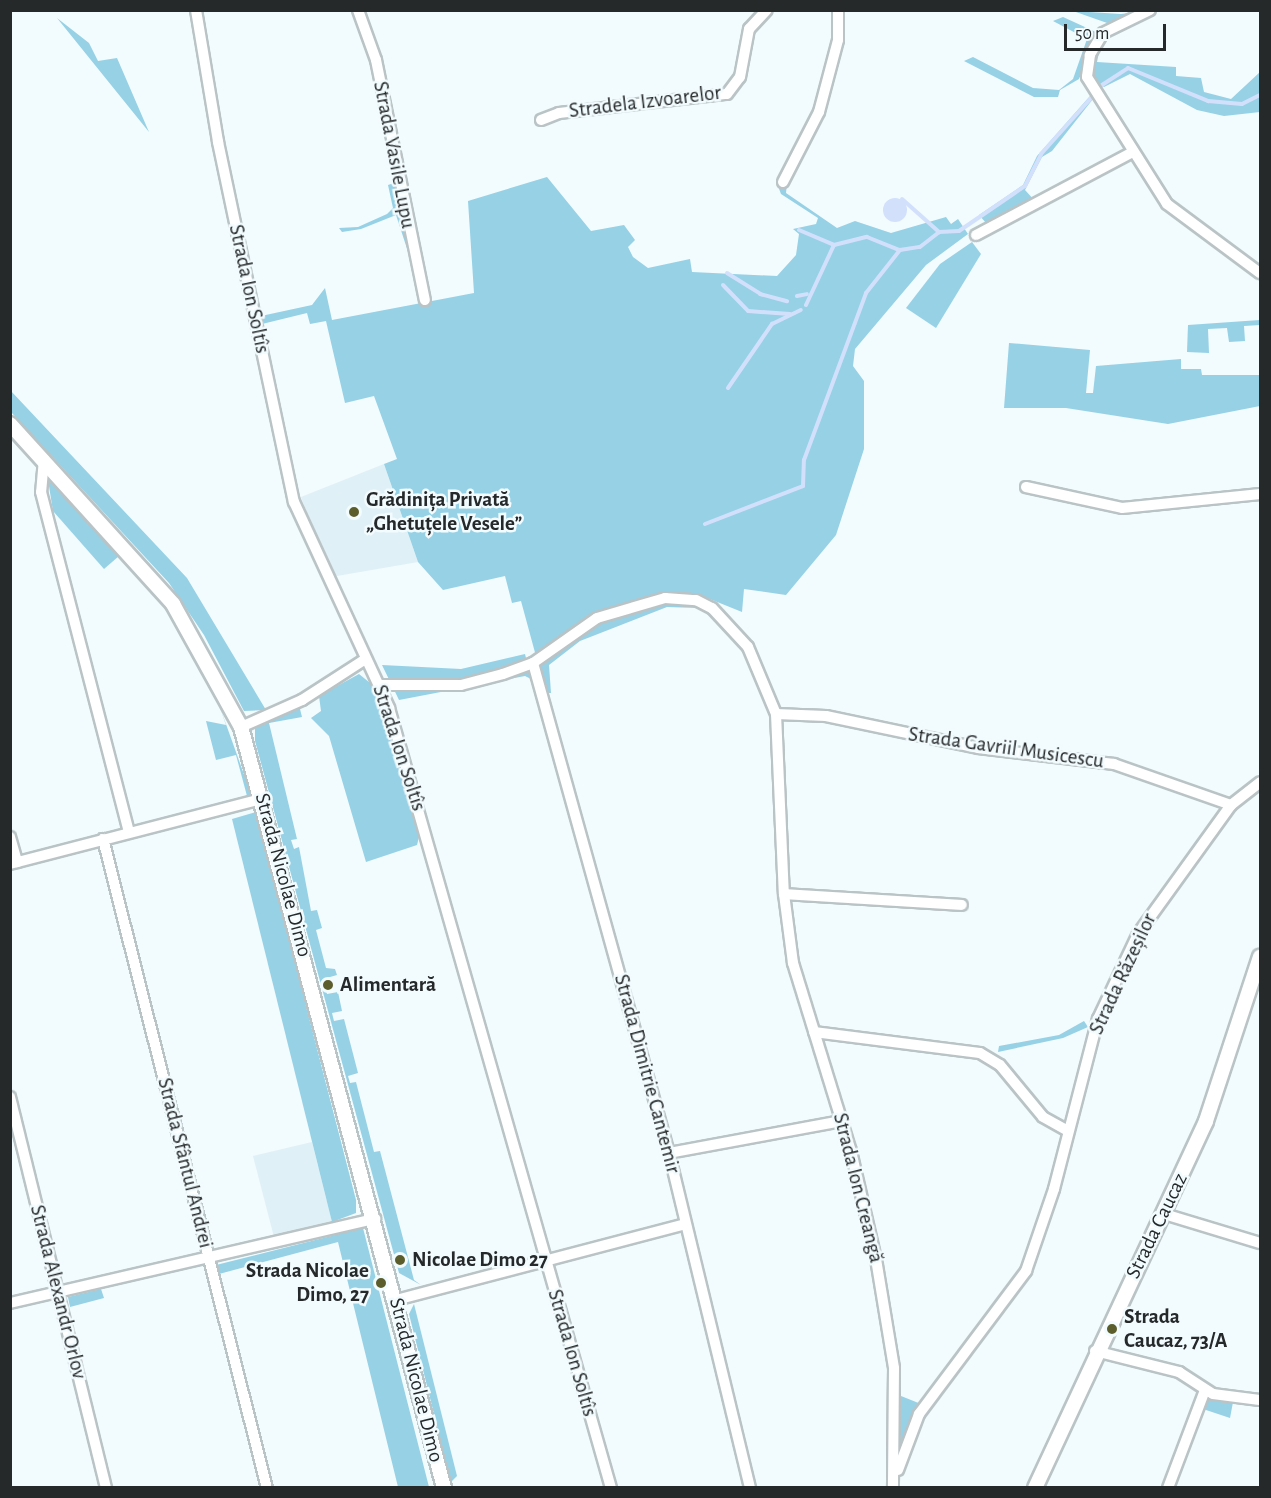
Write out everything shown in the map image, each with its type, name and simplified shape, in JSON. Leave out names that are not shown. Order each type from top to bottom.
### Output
[{"type":"street","name":"Strada Ion Soltîs","points":[[196,10],[218,142],[294,502],[364,660],[381,685],[610,1488]]},
{"type":"street","name":"Strada Vasile Lupu","points":[[358,10],[376,60],[425,300]]},
{"type":"street","name":"Stradela Izvoarelor","points":[[541,120],[559,112],[727,94],[740,77],[749,29],[767,10]]},
{"type":"street","points":[[783,182],[819,112],[838,40],[837,13],[824,10]]},
{"type":"street","points":[[1150,10],[1103,33],[1090,55],[1087,77],[1167,204],[1260,273]]},
{"type":"street","points":[[976,235],[1133,152]]},
{"type":"street","name":"Strada Nicolae Dimo","points":[[10,424],[173,604],[241,727],[375,1219],[444,1488]]},
{"type":"street","points":[[44,459],[41,492],[129,832]]},
{"type":"street","points":[[1026,487],[1122,508],[1260,494]]},
{"type":"street","name":"Strada Ion Creangă","points":[[381,685],[461,684],[533,663],[597,618],[665,598],[696,600],[740,634],[762,672],[776,714],[784,894],[793,963],[842,1121],[876,1259],[893,1358],[894,1483]]},
{"type":"street","points":[[241,727],[302,700],[364,660]]},
{"type":"street","name":"Strada Dimitrie Cantemir","points":[[533,663],[669,1153],[750,1488]]},
{"type":"street","name":"Strada Gavriil Musicescu","points":[[776,714],[826,716],[978,748],[1114,764],[1231,805]]},
{"type":"street","name":"Strada Răzeșilor","points":[[894,1483],[919,1414],[1026,1270],[1068,1131],[1098,1018],[1138,934],[1231,805],[1260,782]]},
{"type":"street","points":[[10,837],[14,863],[262,799]]},
{"type":"street","name":"Strada Sfântul Andrei","points":[[103,839],[267,1488]]},
{"type":"street","points":[[784,894],[962,905]]},
{"type":"street","name":"Strada Caucaz","points":[[1035,1488],[1095,1351],[1164,1214],[1206,1121],[1260,957]]},
{"type":"street","points":[[814,1032],[980,1053],[1000,1065],[1043,1117],[1068,1131]]},
{"type":"street","name":"Strada Alexandr Orlov","points":[[10,1097],[106,1488]]},
{"type":"street","points":[[669,1153],[842,1121]]},
{"type":"street","points":[[1164,1214],[1260,1243]]},
{"type":"street","points":[[10,1303],[375,1219]]},
{"type":"street","points":[[396,1300],[686,1224]]},
{"type":"street","points":[[1095,1351],[1179,1372],[1205,1390],[1260,1400]]},
{"type":"street","points":[[1168,1488],[1205,1390]]},
{"type":"shaded area","points":[[1073,11],[1121,14],[1147,11],[1110,24]]},
{"type":"shaded area","points":[[1063,17],[1098,33],[1079,79],[1060,90],[1058,97],[1034,97],[964,61],[973,57],[1033,88],[1059,90],[1073,79],[1087,39],[1053,21]]},
{"type":"shaded area","points":[[57,18],[89,43],[98,61],[117,58],[149,132]]},
{"type":"shaded area","points":[[1101,43],[1097,62],[1176,67],[1176,76],[1201,78],[1204,92],[1231,99],[1260,72],[1260,112],[1224,116],[1197,110],[1130,74],[1104,87],[1090,75]]},
{"type":"shaded area","points":[[1090,96],[1093,99],[1052,151],[1042,157],[1025,190],[1035,201],[987,224],[979,215],[1023,185],[1037,156]]},
{"type":"shaded area","points":[[547,177],[591,231],[624,225],[635,240],[628,247],[633,257],[648,268],[690,259],[692,272],[777,276],[796,255],[799,234],[793,229],[816,224],[818,218],[781,194],[778,186],[787,183],[786,193],[837,228],[855,221],[891,233],[946,217],[951,224],[958,219],[968,234],[926,265],[855,349],[853,366],[864,381],[864,449],[836,535],[786,595],[744,589],[742,612],[695,593],[698,608],[667,607],[580,641],[549,665],[551,693],[546,693],[521,601],[512,603],[505,576],[443,590],[418,562],[384,464],[397,459],[374,396],[345,403],[326,321],[310,324],[307,313],[262,324],[261,316],[312,305],[325,288],[332,320],[474,293],[468,201]]},
{"type":"shaded area","points":[[394,183],[414,270],[396,215],[361,229],[342,232],[339,228],[358,227],[387,214],[393,208],[388,185]]},
{"type":"shaded area","points":[[895,198],[900,199],[906,205],[906,215],[900,221],[895,222],[890,221],[884,215],[883,210],[884,205],[890,199]]},
{"type":"shaded area","points":[[972,242],[981,254],[936,328],[906,308],[940,264]]},
{"type":"shaded area","points":[[1260,320],[1260,325],[1244,326],[1245,341],[1229,342],[1227,328],[1208,329],[1209,353],[1187,352],[1188,325]]},
{"type":"shaded area","points":[[1009,343],[1090,350],[1086,393],[1093,393],[1096,366],[1181,359],[1181,369],[1201,369],[1202,375],[1260,375],[1260,406],[1168,424],[1066,408],[1004,408]]},
{"type":"shaded area","points":[[10,390],[187,578],[266,710],[244,711],[204,635],[169,583],[11,412]]},
{"type":"shaded area","name":"Grădinița Privată „Ghetuțele Vesele”","points":[[384,464],[418,562],[331,577],[301,497]]},
{"type":"shaded area","points":[[48,480],[119,556],[104,569],[53,511]]},
{"type":"shaded area","points":[[525,654],[531,679],[525,676],[399,700],[382,665],[461,669]]},
{"type":"shaded area","points":[[359,674],[375,687],[384,708],[419,837],[417,845],[366,862],[329,736],[311,718],[321,711],[319,696]]},
{"type":"shaded area","points":[[217,699],[251,794],[247,796],[236,755],[216,760],[206,721],[226,725]]},
{"type":"shaded area","points":[[299,705],[302,717],[269,723],[297,839],[291,840],[294,849],[299,847],[311,911],[317,910],[322,928],[316,930],[326,968],[335,969],[337,975],[323,979],[327,994],[338,992],[342,1011],[332,1013],[334,1021],[344,1019],[358,1073],[348,1076],[350,1083],[356,1082],[374,1152],[380,1151],[414,1280],[421,1285],[399,1273],[255,741],[255,727]]},
{"type":"shaded area","points":[[256,812],[356,1200],[356,1213],[332,1222],[232,819]]},
{"type":"shaded area","points":[[1084,1021],[1088,1027],[1063,1038],[998,1052],[999,1046],[1059,1035]]},
{"type":"shaded area","points":[[312,1142],[332,1222],[274,1237],[253,1156]]},
{"type":"shaded area","points":[[363,1228],[429,1487],[398,1487],[338,1242],[219,1274],[216,1265]]},
{"type":"shaded area","points":[[101,1289],[104,1298],[70,1307],[68,1297]]},
{"type":"shaded area","points":[[414,1304],[457,1476],[451,1482],[409,1314]]},
{"type":"shaded area","points":[[901,1396],[921,1404],[897,1460],[899,1405]]},
{"type":"shaded area","points":[[1206,1399],[1233,1402],[1230,1418],[1203,1409]]},
{"type":"waterway","points":[[1102,85],[1128,68],[1208,101],[1242,104],[1260,95]]},
{"type":"waterway","points":[[705,524],[803,486],[804,460],[866,293],[900,250],[920,247],[939,232],[959,231],[1025,186],[1041,154],[1092,97]]},
{"type":"waterway","points":[[902,199],[939,232]]},
{"type":"waterway","points":[[799,230],[834,245]]},
{"type":"waterway","points":[[806,305],[834,245],[867,237],[900,250]]},
{"type":"waterway","points":[[727,273],[760,294],[787,301]]},
{"type":"waterway","points":[[723,285],[748,311],[790,314]]},
{"type":"waterway","points":[[797,296],[807,294]]},
{"type":"waterway","points":[[728,388],[772,324],[801,310]]},
{"type":"place","name":"Grădinița Privată „Ghetuțele Vesele”","points":[[354,512]]},
{"type":"place","name":"Alimentară","points":[[328,985]]},
{"type":"place","name":"Nicolae Dimo 27","points":[[400,1260]]},
{"type":"place","name":"Strada Nicolae Dimo, 27","points":[[381,1283]]},
{"type":"place","name":"Strada Caucaz, 73/A","points":[[1112,1329]]}]
